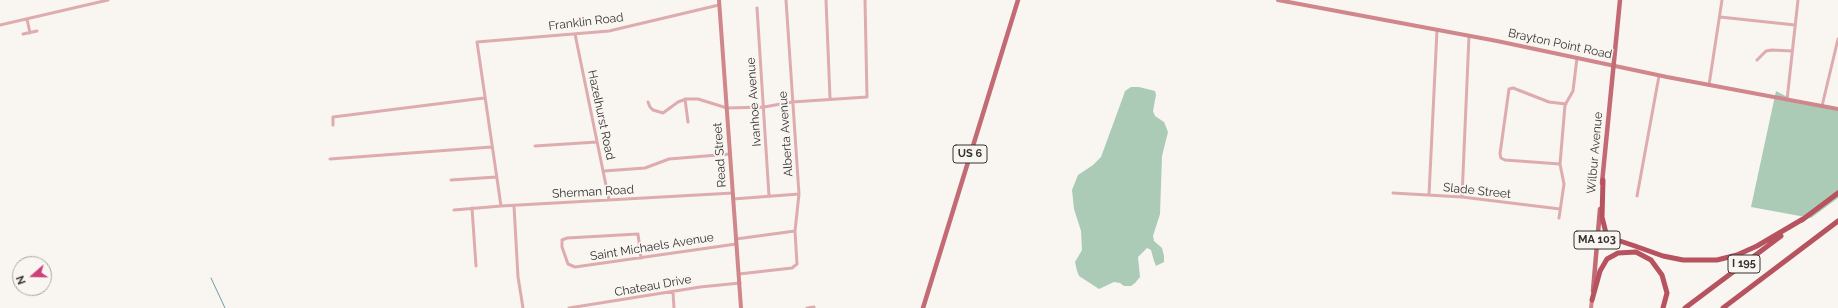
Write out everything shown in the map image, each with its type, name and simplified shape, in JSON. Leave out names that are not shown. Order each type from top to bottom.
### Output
[{"type":"highway","points":[[1603,180],[1602,217],[1605,229],[1611,238],[1663,256],[1684,260],[1717,260],[1737,255],[1757,246],[1803,219]]},
{"type":"highway","name":"I 195","points":[[1685,308],[1838,193]]},
{"type":"highway","name":"I 195","points":[[1723,308],[1838,221]]},
{"type":"highway","points":[[1592,300],[1600,271],[1607,259],[1618,253],[1636,252],[1651,260],[1662,275],[1667,293],[1663,308]]},
{"type":"highway","points":[[1729,308],[1759,281]]},
{"type":"main road","name":"US 6","points":[[923,308],[1018,0]]},
{"type":"main road","name":"Wilbur Avenue","points":[[1592,300],[1620,0]]},
{"type":"street","points":[[0,23],[27,19],[108,0]]},
{"type":"street","name":"Alberta Avenue","points":[[739,274],[795,266],[797,264],[795,231],[799,194],[786,0]]},
{"type":"street","points":[[826,0],[830,98]]},
{"type":"street","points":[[648,102],[651,109],[656,112],[663,113],[685,99],[698,99],[727,108],[764,106],[830,98],[865,97],[868,94],[865,0]]},
{"type":"street","name":"Brayton Point Road","points":[[1278,0],[1469,36],[1659,76],[1838,110]]},
{"type":"street","points":[[1709,85],[1722,0]]},
{"type":"street","points":[[1787,100],[1798,0]]},
{"type":"street","name":"Franklin Road","points":[[484,98],[477,42],[614,30],[719,2]]},
{"type":"street","name":"Read Street","points":[[719,2],[741,308]]},
{"type":"street","name":"Ivanhoe Avenue","points":[[757,8],[769,196]]},
{"type":"street","points":[[1720,17],[1795,25]]},
{"type":"street","points":[[27,19],[30,33]]},
{"type":"street","points":[[1429,195],[1437,30]]},
{"type":"street","points":[[23,34],[37,31]]},
{"type":"street","name":"Hazelhurst Road","points":[[575,34],[609,200]]},
{"type":"street","points":[[1462,197],[1469,36]]},
{"type":"street","points":[[1822,106],[1838,39]]},
{"type":"street","points":[[1757,60],[1766,51],[1792,51]]},
{"type":"street","points":[[1559,218],[1564,184],[1560,164],[1566,104],[1572,90],[1577,58]]},
{"type":"street","points":[[1637,196],[1659,76]]},
{"type":"street","points":[[1560,164],[1505,160],[1501,158],[1500,154],[1509,89],[1514,88],[1549,102],[1566,104]]},
{"type":"street","points":[[333,125],[333,117],[484,98],[501,206]]},
{"type":"street","points":[[685,99],[688,122]]},
{"type":"street","points":[[535,146],[597,142]]},
{"type":"street","points":[[330,159],[491,147]]},
{"type":"street","points":[[604,171],[645,168],[669,159],[730,154]]},
{"type":"street","points":[[451,180],[496,177]]},
{"type":"street","name":"Sherman Road","points":[[454,210],[733,193]]},
{"type":"street","points":[[733,199],[799,194]]},
{"type":"street","name":"Slade Street","points":[[1393,194],[1462,197],[1560,209]]},
{"type":"street","points":[[514,206],[518,277],[523,308]]},
{"type":"street","points":[[472,208],[476,266]]},
{"type":"street","name":"Saint Michaels Avenue","points":[[641,258],[638,234],[567,238],[562,240],[562,247],[568,264],[571,267],[599,265],[641,258],[736,242],[795,231]]},
{"type":"street","name":"Chateau Drive","points":[[569,308],[700,287],[740,283]]},
{"type":"street","points":[[673,292],[674,308]]},
{"type":"street","name":"Wilbur Avenue","points":[[1591,308],[1592,300]]},
{"type":"street","points":[[807,308],[814,308]]},
{"type":"green space","points":[[1131,87],[1139,87],[1155,91],[1156,95],[1153,111],[1155,116],[1164,122],[1168,132],[1162,156],[1160,214],[1153,236],[1154,241],[1162,248],[1164,262],[1156,266],[1151,250],[1147,248],[1138,257],[1140,277],[1135,283],[1131,286],[1124,286],[1120,283],[1114,282],[1099,289],[1079,276],[1077,271],[1075,262],[1082,250],[1081,231],[1074,209],[1072,190],[1078,175],[1093,165],[1101,157],[1125,91]]},
{"type":"green space","points":[[1776,91],[1799,103],[1838,110],[1838,198],[1811,218],[1751,207]]},
{"type":"waterway","points":[[211,278],[225,308]]}]
